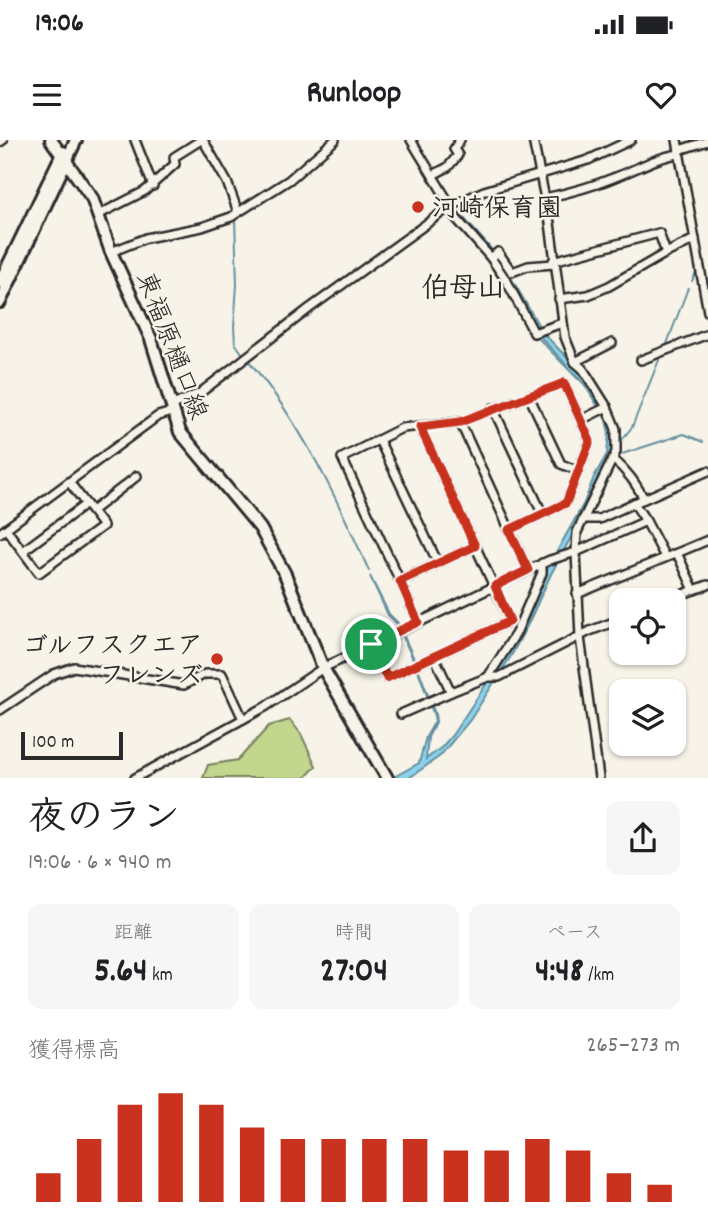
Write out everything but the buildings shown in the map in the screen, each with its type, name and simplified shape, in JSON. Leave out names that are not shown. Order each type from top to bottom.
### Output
[{"type":"main road","name":"東福原樋口線","points":[[51,140],[92,198],[111,252],[151,339],[172,409],[185,441],[237,498],[266,538],[285,574],[323,668],[387,778]]},
{"type":"main road","points":[[0,302],[64,158],[68,140]]},
{"type":"main road","points":[[0,282],[76,140]]},
{"type":"street","points":[[135,140],[153,186]]},
{"type":"street","points":[[98,215],[153,186],[175,164],[174,157],[202,140],[227,182],[238,212]]},
{"type":"street","points":[[111,252],[146,237],[202,227],[238,212],[289,180],[335,140]]},
{"type":"street","points":[[411,140],[450,207],[494,256],[534,333],[562,323]]},
{"type":"street","points":[[433,175],[448,167],[458,155],[454,149],[460,140]]},
{"type":"street","points":[[533,140],[545,198],[562,323],[568,347],[575,362],[583,369],[607,407],[616,429],[617,446],[613,459],[577,532],[576,552],[580,637],[599,778]]},
{"type":"street","points":[[69,482],[103,526],[38,573],[23,551],[3,531],[69,482],[158,416],[200,393],[310,308],[450,207],[484,191],[580,163],[631,140]]},
{"type":"street","points":[[677,140],[708,312]]},
{"type":"street","points":[[545,198],[612,178],[708,141]]},
{"type":"street","points":[[494,256],[498,252],[512,272],[659,233],[666,253]]},
{"type":"street","points":[[559,299],[588,295],[609,286],[695,239]]},
{"type":"street","points":[[641,360],[708,334]]},
{"type":"street","points":[[575,362],[612,343]]},
{"type":"street","points":[[418,622],[342,458],[402,428],[460,422],[564,383],[590,441],[566,503],[509,530]]},
{"type":"street","points":[[529,396],[561,464],[578,471]]},
{"type":"street","points":[[582,420],[607,407]]},
{"type":"street","points":[[493,408],[542,513]]},
{"type":"street","points":[[460,422],[528,570]]},
{"type":"street","points":[[371,644],[387,678],[510,621],[420,427]]},
{"type":"street","points":[[379,440],[438,563]]},
{"type":"street","points":[[613,459],[627,471],[644,499]]},
{"type":"street","points":[[583,519],[599,519],[708,471]]},
{"type":"street","points":[[92,511],[137,477]]},
{"type":"street","points":[[634,503],[665,557]]},
{"type":"street","points":[[23,551],[86,504]]},
{"type":"street","points":[[135,778],[243,719],[323,668],[542,563],[576,552],[646,522]]},
{"type":"street","points":[[577,594],[708,540]]},
{"type":"street","points":[[400,581],[475,546]]},
{"type":"street","points":[[677,553],[694,590]]},
{"type":"street","points":[[492,677],[516,633],[542,573],[542,563]]},
{"type":"street","points":[[686,593],[708,585]]},
{"type":"street","points":[[401,715],[609,624]]},
{"type":"street","points":[[434,656],[451,692]]},
{"type":"street","points":[[0,710],[54,674],[74,667],[184,685],[205,674],[222,674],[243,719]]},
{"type":"green space","points":[[290,720],[301,734],[316,766],[305,778],[203,778],[208,765],[238,760],[269,726]]},
{"type":"water","points":[[413,140],[422,149],[455,208],[501,260],[543,333],[584,375],[609,413],[613,425],[613,450],[593,497],[551,574],[528,624],[470,720],[440,756],[409,778],[392,778],[419,763],[426,737],[435,721],[418,670],[397,624],[388,615],[370,576],[389,614],[398,623],[418,668],[435,714],[436,722],[428,737],[426,759],[453,734],[506,654],[542,578],[584,503],[607,454],[609,433],[606,420],[585,385],[534,330],[514,292],[455,215]]},
{"type":"waterway","points":[[202,145],[209,158]]},
{"type":"waterway","points":[[211,163],[223,183]]},
{"type":"waterway","points":[[235,218],[235,343],[244,356]]},
{"type":"waterway","points":[[692,281],[697,271]]},
{"type":"waterway","points":[[506,288],[510,296]]},
{"type":"waterway","points":[[665,349],[688,288]]},
{"type":"waterway","points":[[521,316],[528,330]]},
{"type":"waterway","points":[[534,336],[580,378]]},
{"type":"waterway","points":[[248,360],[285,409],[316,461],[369,571]]},
{"type":"waterway","points":[[621,441],[632,427],[659,360]]},
{"type":"waterway","points":[[619,455],[684,434],[703,442]]},
{"type":"place","name":"河崎保育園","points":[[418,207]]},
{"type":"place","name":"ゴルフスクエア フレンズ","points":[[217,659]]},
{"type":"district","name":"伯母山","points":[[463,286]]},
{"type":"route","points":[[564,383],[590,441],[566,503],[509,530],[528,570],[495,586],[510,621],[387,678],[371,644],[418,622],[400,581],[475,546],[420,427],[460,422],[564,383]]}]
